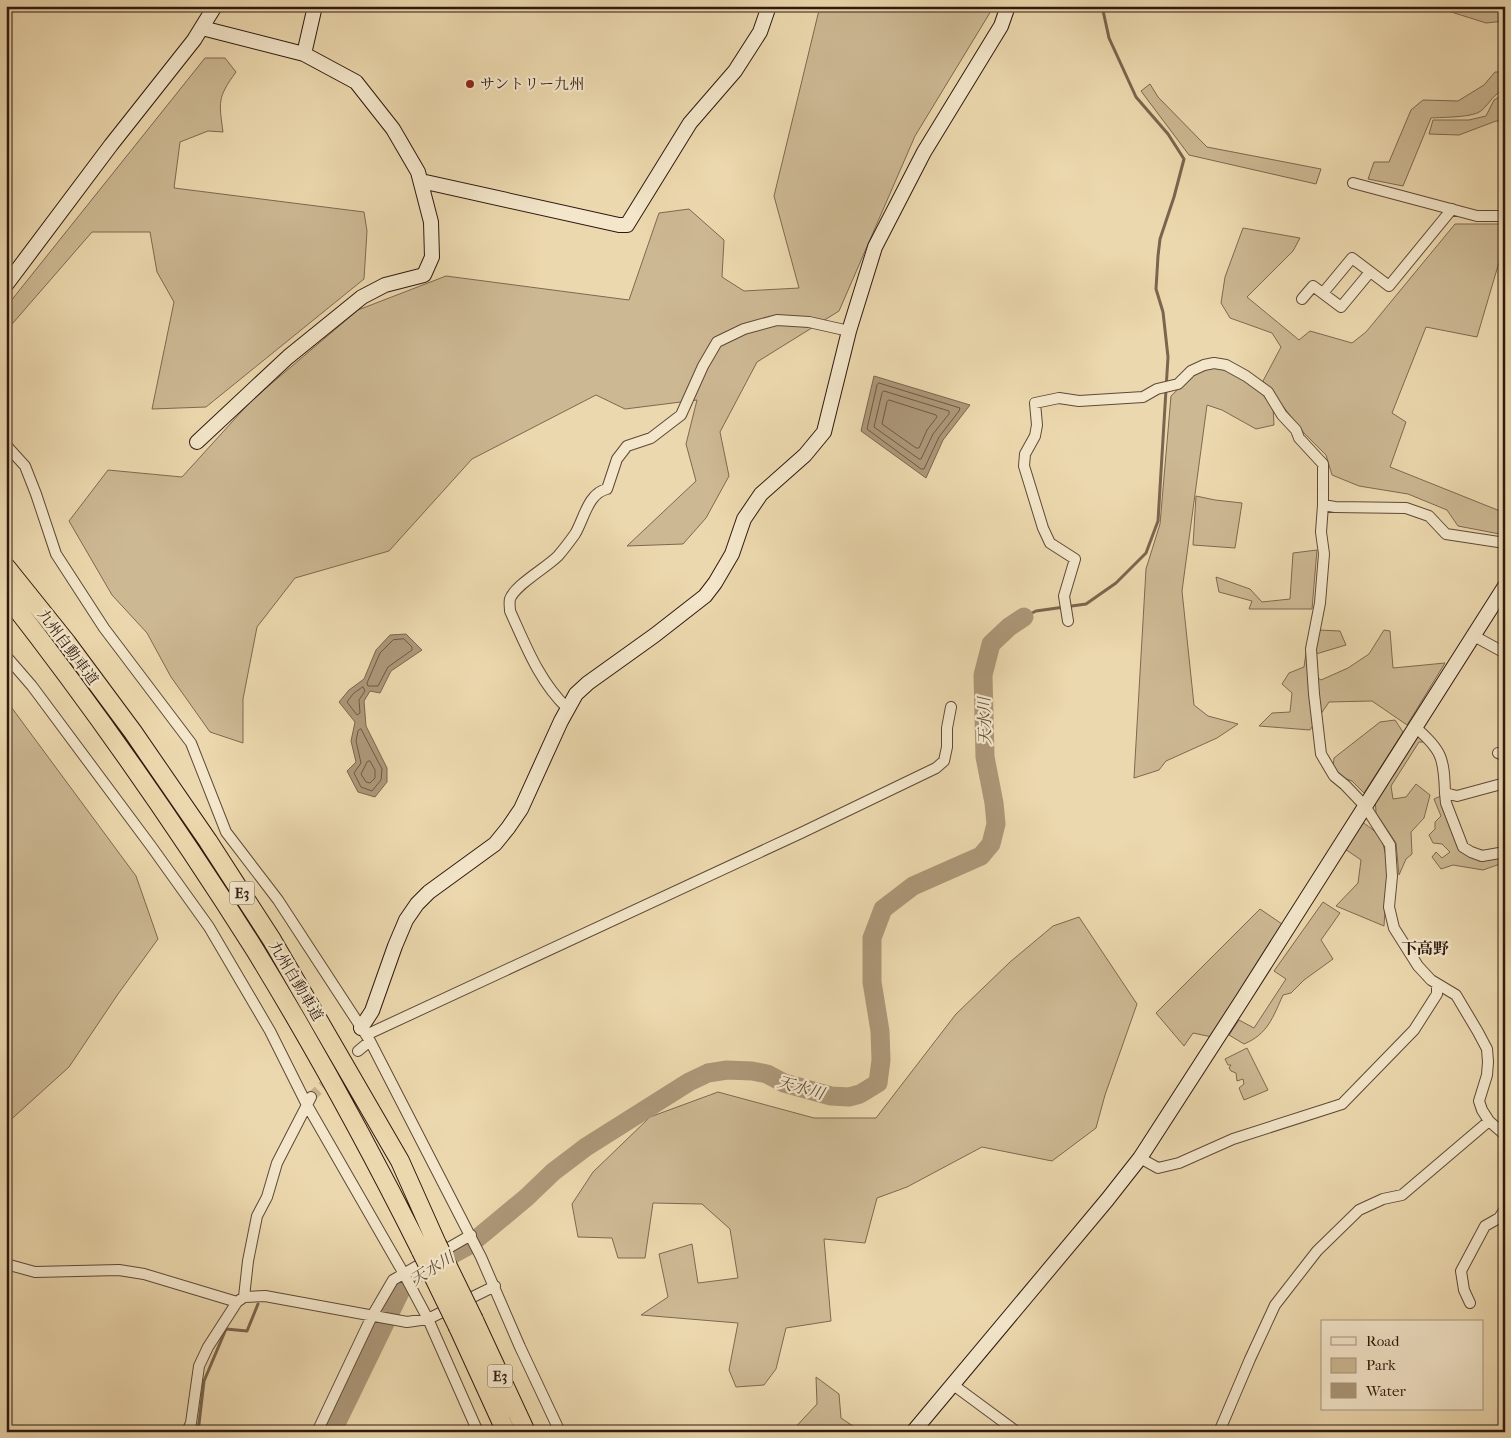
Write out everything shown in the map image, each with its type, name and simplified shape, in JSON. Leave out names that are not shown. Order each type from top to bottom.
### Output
[{"type":"highway","name":"九州自動車道","points":[[6,567],[67,643],[133,732],[208,841],[272,940],[400,1160],[437,1244],[506,1432]]},
{"type":"highway","name":"九州自動車道","points":[[6,595],[53,655],[118,744],[255,951],[381,1172],[421,1252],[466,1324],[526,1432]]},
{"type":"street","points":[[6,285],[99,160],[202,28],[215,6]]},
{"type":"street","points":[[304,54],[315,6]]},
{"type":"street","points":[[421,181],[619,225],[627,225],[690,123],[735,71],[760,32],[769,6]]},
{"type":"street","points":[[358,1051],[366,1035],[372,1011],[395,946],[406,920],[417,904],[429,892],[495,844],[521,809],[576,694],[705,596],[732,554],[744,520],[761,494],[805,455],[824,432],[849,332],[875,247],[924,152],[1001,26],[1008,6]]},
{"type":"street","points":[[197,442],[288,357],[362,297],[385,285],[424,274],[432,256],[431,222],[418,172],[393,128],[356,82],[304,54],[202,28]]},
{"type":"street","points":[[1353,183],[1477,216],[1505,216]]},
{"type":"street","points":[[1323,293],[1352,258],[1388,286],[1452,210]]},
{"type":"street","points":[[1302,299],[1313,286],[1340,307],[1370,272]]},
{"type":"street","points":[[568,708],[555,696],[538,672],[510,611],[509,602],[517,588],[558,556],[575,533],[595,496],[601,490],[607,489],[618,459],[627,446],[651,438],[681,415],[703,366],[718,342],[744,329],[777,320],[808,322],[849,332]]},
{"type":"street","points":[[1068,621],[1064,596],[1076,559],[1050,543],[1043,528],[1024,466],[1025,454],[1035,436],[1037,425],[1035,404],[1060,398],[1079,401],[1143,397],[1157,389],[1178,384],[1191,371],[1214,363],[1226,365],[1246,376],[1268,392],[1282,415],[1296,430],[1299,438],[1323,464],[1321,532],[1324,554],[1312,649],[1314,694],[1321,754],[1334,776],[1345,784],[1365,806],[1390,845],[1392,876],[1389,907],[1394,928],[1418,966],[1437,985],[1456,995],[1478,1032],[1487,1049],[1487,1075],[1479,1100],[1482,1110],[1489,1121],[1505,1135]]},
{"type":"street","points":[[6,446],[25,466],[56,554],[104,628],[191,743],[226,832],[278,900],[366,1035],[471,1235],[560,1432]]},
{"type":"street","points":[[1323,505],[1335,507],[1406,508],[1429,516],[1446,534],[1505,543]]},
{"type":"street","points":[[912,1432],[1140,1158],[1415,727],[1503,593]]},
{"type":"street","points":[[1474,636],[1505,653]]},
{"type":"street","points":[[6,656],[32,686],[151,846],[209,928],[270,1031],[404,1274],[428,1319],[478,1432]]},
{"type":"street","points":[[366,1035],[801,833],[936,768],[944,761],[951,707]]},
{"type":"street","points":[[1415,727],[1430,740],[1444,762],[1446,803],[1463,847],[1482,856],[1505,852]]},
{"type":"street","points":[[1445,793],[1457,796],[1505,783]]},
{"type":"street","points":[[1140,1158],[1158,1168],[1179,1163],[1233,1139],[1342,1104],[1414,1030],[1437,994],[1437,985]]},
{"type":"street","points":[[187,1432],[199,1366],[208,1347],[241,1300],[257,1216],[268,1196],[277,1163],[309,1101]]},
{"type":"street","points":[[1219,1432],[1275,1305],[1317,1251],[1360,1210],[1383,1200],[1402,1195],[1489,1121]]},
{"type":"street","points":[[1470,1303],[1464,1290],[1461,1271],[1485,1226],[1499,1218],[1505,1208]]},
{"type":"street","points":[[318,1432],[372,1316],[393,1280],[471,1235]]},
{"type":"street","points":[[6,1264],[35,1272],[119,1270],[144,1274],[241,1300],[265,1296],[407,1322],[428,1319],[495,1286]]},
{"type":"street","points":[[952,1384],[1017,1432]]},
{"type":"green space","points":[[820,6],[994,6],[915,136],[839,311],[757,362],[720,432],[729,476],[706,518],[683,544],[627,546],[696,481],[686,444],[697,400],[625,409],[596,395],[472,459],[389,551],[295,578],[257,627],[243,699],[243,743],[210,732],[171,677],[147,633],[112,595],[69,521],[108,470],[182,477],[252,400],[358,310],[446,276],[629,300],[659,213],[689,209],[724,240],[722,277],[744,291],[799,288],[774,196]]},
{"type":"green space","points":[[1445,6],[1505,6],[1505,21],[1486,23],[1445,10]]},
{"type":"green space","points":[[205,58],[225,58],[236,72],[222,94],[220,107],[223,132],[208,131],[180,142],[174,188],[364,212],[367,231],[364,279],[206,407],[152,409],[174,302],[157,272],[150,232],[92,232],[6,331],[6,307]]},
{"type":"green space","points":[[1495,72],[1505,72],[1505,89],[1494,96],[1478,113],[1466,116],[1431,118],[1403,186],[1368,179],[1374,162],[1389,162],[1411,110],[1423,100],[1458,101],[1484,85]]},
{"type":"green space","points":[[1150,84],[1158,97],[1207,147],[1321,169],[1316,184],[1189,155],[1141,91]]},
{"type":"green space","points":[[1505,94],[1505,121],[1496,121],[1459,135],[1429,134],[1433,120],[1469,120],[1486,116],[1494,100]]},
{"type":"green space","points":[[1455,224],[1505,224],[1505,242],[1477,337],[1426,327],[1392,413],[1406,422],[1390,467],[1505,513],[1505,535],[1458,526],[1447,510],[1408,494],[1359,486],[1332,475],[1326,455],[1304,433],[1263,381],[1281,347],[1272,333],[1230,318],[1221,303],[1225,277],[1243,228],[1300,238],[1293,251],[1247,297],[1299,340],[1310,331],[1352,343],[1366,332]]},
{"type":"green space","points":[[1200,368],[1225,368],[1251,382],[1273,406],[1274,425],[1256,429],[1222,410],[1207,405],[1182,591],[1194,705],[1208,716],[1238,724],[1217,738],[1166,761],[1159,770],[1134,778],[1146,569],[1160,524],[1171,396]]},
{"type":"green space","points":[[1196,496],[1242,503],[1235,548],[1193,545]]},
{"type":"green space","points":[[1317,550],[1312,609],[1249,609],[1252,601],[1219,592],[1216,577],[1250,589],[1262,602],[1290,599],[1293,553]]},
{"type":"green space","points":[[1318,630],[1340,631],[1346,645],[1316,654],[1312,673],[1321,680],[1348,668],[1369,654],[1384,630],[1390,631],[1393,668],[1445,663],[1407,725],[1372,701],[1329,702],[1310,730],[1259,726],[1272,713],[1290,712],[1292,693],[1282,684],[1289,673],[1304,667],[1308,639]]},
{"type":"green space","points":[[6,700],[136,876],[158,939],[69,1067],[6,1124]]},
{"type":"green space","points":[[1395,720],[1403,732],[1364,793],[1352,781],[1338,776],[1333,769],[1334,758],[1380,722]]},
{"type":"green space","points":[[1418,736],[1423,742],[1419,742],[1391,786],[1393,799],[1406,797],[1416,784],[1430,795],[1424,818],[1411,832],[1412,854],[1406,859],[1399,875],[1396,843],[1376,813],[1375,797]]},
{"type":"green space","points":[[1443,795],[1446,803],[1447,820],[1461,851],[1479,861],[1498,856],[1500,864],[1483,870],[1453,865],[1441,869],[1432,857],[1436,852],[1442,858],[1450,852],[1442,844],[1433,843],[1429,835],[1435,829],[1435,822],[1441,816],[1434,799]]},
{"type":"green space","points":[[1362,822],[1380,837],[1385,853],[1387,874],[1384,926],[1336,906],[1358,883],[1361,860],[1345,849]]},
{"type":"green space","points":[[1323,902],[1340,913],[1321,940],[1333,959],[1304,980],[1291,993],[1283,995],[1269,1024],[1259,1035],[1244,1044],[1229,1035],[1239,1020],[1254,1028],[1286,979],[1274,971]]},
{"type":"green space","points":[[1260,909],[1282,924],[1212,1037],[1193,1033],[1184,1046],[1156,1013]]},
{"type":"green space","points":[[1079,917],[1137,1004],[1105,1095],[1096,1128],[1052,1161],[982,1147],[907,1187],[877,1198],[865,1243],[824,1239],[831,1321],[786,1328],[776,1369],[764,1385],[736,1387],[729,1370],[738,1323],[641,1315],[668,1297],[659,1254],[692,1244],[698,1283],[738,1278],[730,1229],[702,1204],[653,1203],[645,1258],[618,1258],[612,1238],[578,1237],[572,1204],[593,1172],[650,1117],[718,1092],[814,1118],[876,1118],[956,1014],[1010,962],[1053,926]]},
{"type":"green space","points":[[1247,1048],[1268,1090],[1244,1100],[1239,1088],[1244,1084],[1243,1079],[1237,1081],[1236,1073],[1231,1071],[1229,1068],[1231,1065],[1228,1065],[1225,1059]]},
{"type":"green space","points":[[816,1377],[839,1394],[841,1418],[862,1432],[791,1432],[817,1404]]},
{"type":"water","points":[[874,376],[970,405],[943,440],[926,478],[861,431]]},
{"type":"water","points":[[406,634],[422,650],[391,671],[380,693],[370,691],[364,701],[366,726],[387,768],[387,782],[375,797],[358,792],[347,771],[356,762],[351,741],[355,722],[339,702],[349,690],[364,679],[376,650],[390,635]]},
{"type":"waterway","points":[[1024,617],[1036,611],[1086,604],[1116,583],[1146,553],[1158,521],[1168,357],[1163,312],[1156,289],[1158,256],[1160,239],[1184,159],[1168,134],[1136,97],[1109,38],[1102,6]]},
{"type":"waterway","name":"天水川","points":[[332,1432],[402,1288],[416,1274],[468,1246],[527,1197],[553,1172],[586,1147],[689,1082],[708,1073],[727,1070],[752,1071],[767,1074],[784,1083],[831,1096],[849,1097],[860,1094],[878,1083],[881,1060],[880,1031],[872,982],[872,938],[883,909],[913,886],[981,856],[991,844],[996,824],[985,757],[983,675],[991,644],[1009,627],[1024,617]]},
{"type":"waterway","points":[[198,1432],[204,1381],[226,1329],[247,1331],[258,1304]]},
{"type":"tunnel","points":[[311,1097],[332,1077]]},
{"type":"place","name":"サントリー九州","points":[[470,84]]},
{"type":"district","name":"下高野","points":[[1425,948]]}]
